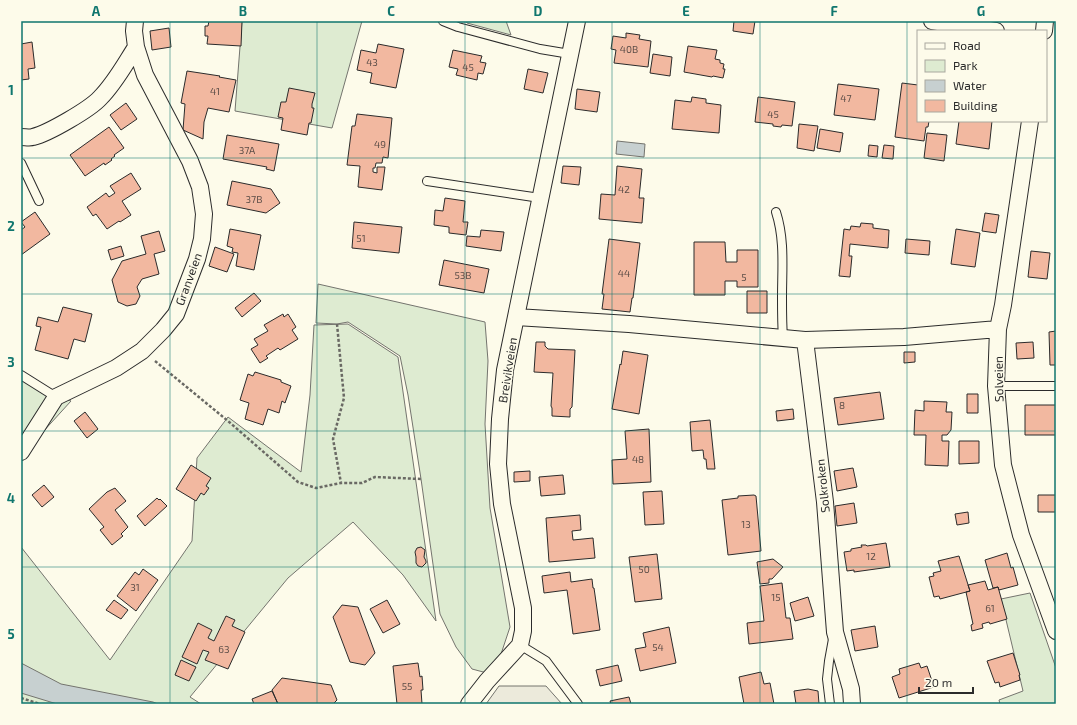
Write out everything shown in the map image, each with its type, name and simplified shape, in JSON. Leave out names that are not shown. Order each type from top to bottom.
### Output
[{"type":"street","name":"Granveien","points":[[56,397],[116,368],[142,351],[163,330],[176,314],[197,259],[202,239],[204,214],[200,187],[190,161],[145,75],[136,47],[134,31],[135,21]]},
{"type":"street","name":"Breivikveien","points":[[520,645],[523,631],[523,608],[502,504],[498,464],[500,419],[505,370],[577,21]]},
{"type":"street","points":[[932,21],[990,30]]},
{"type":"street","points":[[21,137],[33,137],[50,130],[100,99],[118,76],[136,47]]},
{"type":"street","name":"Solveien","points":[[1030,122],[1003,305],[998,329],[996,386],[1002,465],[1021,535],[1056,631]]},
{"type":"street","points":[[516,317],[629,324],[805,340],[904,337],[998,329]]},
{"type":"street","name":"Solkroken","points":[[805,340],[825,502],[835,632],[851,689],[852,704]]},
{"type":"street","points":[[21,452],[56,397]]},
{"type":"street","points":[[469,704],[487,681],[520,645]]},
{"type":"lane","points":[[443,21],[458,27],[540,49],[570,54]]},
{"type":"lane","points":[[21,163],[39,201]]},
{"type":"lane","points":[[426,181],[540,198]]},
{"type":"lane","points":[[776,212],[783,247],[783,338]]},
{"type":"lane","points":[[21,375],[56,397]]},
{"type":"lane","points":[[996,386],[1056,386]]},
{"type":"lane","name":"Solkroken","points":[[830,704],[827,679],[835,632]]},
{"type":"lane","points":[[520,645],[546,661],[578,704]]},
{"type":"path","points":[[337,324],[344,398],[333,439],[341,483]]},
{"type":"path","points":[[142,351],[228,421],[298,482],[316,488],[341,483],[362,483],[375,477],[421,479]]},
{"type":"path","points":[[21,698],[40,704]]},
{"type":"green space","points":[[242,21],[362,21],[332,128],[235,111]]},
{"type":"green space","points":[[466,21],[506,21],[511,35],[467,23]]},
{"type":"green space","points":[[318,284],[485,322],[488,361],[485,424],[490,508],[510,627],[499,660],[487,673],[472,669],[456,647],[440,614],[408,395],[400,356],[348,322],[337,324],[316,323]]},
{"type":"green space","points":[[348,324],[398,357],[436,621],[403,575],[353,522],[288,578],[190,697],[201,704],[21,704],[21,547],[110,660],[192,541],[197,458],[228,417],[301,472],[310,395],[314,325]]},
{"type":"green space","points":[[21,376],[71,401],[21,456]]},
{"type":"green space","points":[[1030,593],[1056,668],[1056,704],[1000,704],[999,700],[1023,691],[1001,599]]},
{"type":"shaded area","points":[[499,686],[546,686],[562,704],[486,704]]},
{"type":"water","points":[[617,141],[645,144],[644,157],[616,154]]},
{"type":"water","points":[[21,663],[61,684],[158,704],[57,704],[21,693]]},
{"type":"building","points":[[209,21],[242,21],[241,46],[207,44],[208,36],[205,36],[205,26],[208,26]]},
{"type":"building","points":[[734,21],[755,21],[753,34],[733,31]]},
{"type":"building","points":[[169,28],[171,47],[152,50],[150,31]]},
{"type":"building","points":[[626,33],[640,35],[639,39],[651,41],[648,67],[614,63],[616,50],[611,49],[613,36],[626,38]]},
{"type":"building","points":[[32,42],[35,68],[28,69],[29,79],[21,80],[21,44]]},
{"type":"building","points":[[378,44],[404,49],[396,88],[370,83],[372,73],[357,70],[361,50],[376,53]]},
{"type":"building","points":[[688,46],[717,50],[715,59],[720,60],[720,63],[724,64],[723,69],[725,69],[723,78],[684,72]]},
{"type":"building","points":[[453,50],[482,56],[480,62],[486,63],[483,74],[478,73],[477,80],[456,75],[458,69],[449,67]]},
{"type":"building","points":[[653,54],[672,57],[670,76],[650,73]]},
{"type":"building","points":[[528,69],[548,73],[543,93],[524,89]]},
{"type":"building","points":[[187,71],[236,80],[229,112],[208,108],[204,122],[203,139],[183,130],[185,104],[181,103]]},
{"type":"building","points":[[902,83],[917,85],[917,122],[929,122],[928,127],[926,127],[924,141],[895,137]]},
{"type":"building","points":[[838,84],[879,89],[875,120],[834,115]]},
{"type":"building","points":[[289,88],[315,93],[312,104],[312,108],[314,108],[307,135],[281,130],[283,118],[278,117],[281,102],[286,102]]},
{"type":"building","points":[[577,89],[600,92],[597,112],[575,109]]},
{"type":"building","points":[[692,97],[706,99],[706,103],[721,105],[719,133],[672,129],[675,100],[691,102]]},
{"type":"building","points":[[758,97],[795,102],[792,126],[782,125],[781,127],[773,126],[773,124],[755,122]]},
{"type":"building","points":[[126,103],[137,119],[121,130],[110,115]]},
{"type":"building","points":[[357,114],[392,118],[388,158],[383,157],[382,163],[376,163],[375,168],[373,168],[373,172],[377,173],[377,167],[385,167],[382,190],[358,187],[360,166],[347,165],[352,126],[355,126]]},
{"type":"building","points":[[959,122],[992,122],[989,149],[956,144]]},
{"type":"building","points":[[799,124],[818,126],[814,151],[797,148]]},
{"type":"building","points":[[109,127],[124,148],[114,155],[115,156],[111,159],[112,160],[105,165],[104,163],[85,176],[70,155]]},
{"type":"building","points":[[820,129],[843,133],[840,152],[817,148]]},
{"type":"building","points":[[927,133],[947,135],[944,161],[924,158]]},
{"type":"building","points":[[227,135],[279,144],[274,171],[266,169],[267,167],[223,159]]},
{"type":"building","points":[[869,145],[878,146],[877,157],[868,156]]},
{"type":"building","points":[[884,145],[894,146],[893,159],[882,158]]},
{"type":"building","points":[[563,166],[581,167],[579,185],[561,183]]},
{"type":"building","points":[[617,166],[642,169],[639,198],[644,198],[642,223],[599,219],[601,194],[615,195]]},
{"type":"building","points":[[131,173],[141,189],[122,201],[131,215],[107,229],[96,214],[93,216],[87,207],[106,193],[109,197],[115,193],[110,186]]},
{"type":"building","points":[[232,181],[271,189],[280,203],[266,213],[227,205]]},
{"type":"building","points":[[445,198],[465,201],[463,222],[468,222],[466,235],[449,233],[449,227],[434,225],[435,210],[443,211]]},
{"type":"building","points":[[35,212],[50,234],[21,255],[21,230],[25,227],[21,222]]},
{"type":"building","points":[[985,213],[999,215],[996,233],[982,231]]},
{"type":"building","points":[[354,222],[402,227],[399,253],[352,248]]},
{"type":"building","points":[[861,223],[873,224],[873,228],[889,230],[888,248],[850,244],[849,256],[852,256],[850,277],[839,276],[844,229],[850,230],[851,226],[860,227]]},
{"type":"building","points":[[230,229],[261,235],[254,270],[236,266],[238,253],[232,252],[233,248],[227,246]]},
{"type":"building","points":[[956,229],[980,233],[975,267],[951,264]]},
{"type":"building","points":[[481,230],[504,232],[501,251],[466,246],[467,236],[480,237]]},
{"type":"building","points":[[159,231],[165,251],[154,254],[159,274],[142,279],[137,287],[140,296],[136,304],[127,306],[118,302],[112,280],[122,261],[146,254],[141,236]]},
{"type":"building","points":[[609,239],[640,243],[630,312],[602,309],[604,294],[602,294]]},
{"type":"building","points":[[906,239],[930,241],[929,255],[905,253]]},
{"type":"building","points":[[694,242],[725,242],[726,262],[737,262],[737,250],[758,250],[758,287],[737,287],[737,281],[725,281],[725,295],[694,295]]},
{"type":"building","points":[[121,246],[124,256],[111,260],[108,250]]},
{"type":"building","points":[[215,247],[234,254],[227,272],[209,266]]},
{"type":"building","points":[[1031,251],[1050,253],[1047,279],[1028,277]]},
{"type":"building","points":[[444,260],[489,269],[484,293],[439,285]]},
{"type":"building","points":[[747,291],[767,291],[767,313],[747,313]]},
{"type":"building","points":[[254,293],[261,301],[242,317],[235,308]]},
{"type":"building","points":[[63,307],[92,314],[85,342],[74,339],[68,359],[35,350],[41,327],[36,326],[38,317],[58,322]]},
{"type":"building","points":[[283,314],[284,317],[288,314],[296,327],[292,330],[298,339],[280,350],[278,348],[266,356],[268,358],[260,363],[251,349],[258,345],[254,339],[268,331],[264,325]]},
{"type":"building","points":[[1056,331],[1056,365],[1050,365],[1049,332]]},
{"type":"building","points":[[536,342],[545,342],[545,346],[548,349],[575,350],[572,407],[570,409],[570,417],[552,416],[551,406],[553,373],[534,372]]},
{"type":"building","points":[[1033,342],[1034,358],[1017,359],[1016,343]]},
{"type":"building","points":[[623,351],[648,355],[639,414],[612,409]]},
{"type":"building","points":[[904,352],[915,352],[915,362],[904,363]]},
{"type":"building","points":[[255,372],[281,380],[281,382],[291,386],[285,403],[282,401],[279,413],[268,409],[263,425],[245,419],[249,403],[240,400],[248,374],[253,376]]},
{"type":"building","points":[[880,392],[884,419],[838,425],[834,398]]},
{"type":"building","points":[[967,394],[978,394],[978,413],[967,413]]},
{"type":"building","points":[[924,401],[947,402],[946,412],[952,412],[951,430],[947,435],[942,435],[942,441],[949,441],[948,466],[925,465],[926,435],[914,435],[915,410],[924,411]]},
{"type":"building","points":[[1025,405],[1056,405],[1056,435],[1025,435]]},
{"type":"building","points":[[793,409],[794,419],[777,421],[776,411]]},
{"type":"building","points":[[85,412],[98,429],[87,438],[74,421]]},
{"type":"building","points":[[710,420],[715,469],[707,469],[703,450],[692,451],[690,422]]},
{"type":"building","points":[[649,429],[651,482],[613,484],[612,460],[627,459],[625,431]]},
{"type":"building","points":[[959,441],[979,441],[979,463],[959,464]]},
{"type":"building","points":[[191,465],[211,478],[206,486],[209,488],[204,495],[201,493],[196,501],[176,489]]},
{"type":"building","points":[[853,468],[857,487],[837,491],[834,471]]},
{"type":"building","points":[[530,471],[530,481],[514,482],[514,472]]},
{"type":"building","points":[[563,475],[565,494],[541,496],[539,477]]},
{"type":"building","points":[[44,485],[54,497],[42,507],[32,495]]},
{"type":"building","points":[[115,488],[126,501],[115,510],[128,527],[121,534],[123,536],[112,545],[100,530],[104,527],[89,509],[107,492]]},
{"type":"building","points":[[662,491],[664,524],[645,525],[643,492]]},
{"type":"building","points":[[1038,495],[1056,495],[1056,512],[1038,512]]},
{"type":"building","points":[[738,496],[756,496],[761,551],[728,555],[722,500],[738,498]]},
{"type":"building","points":[[157,498],[167,506],[145,526],[137,516]]},
{"type":"building","points":[[854,503],[857,523],[837,526],[835,506]]},
{"type":"building","points":[[968,512],[969,523],[957,525],[955,514]]},
{"type":"building","points":[[580,515],[581,530],[572,531],[573,540],[593,538],[595,558],[549,562],[546,518]]},
{"type":"building","points":[[886,543],[890,567],[854,572],[854,570],[847,571],[844,552],[862,547],[861,545],[867,546]]},
{"type":"building","points":[[421,547],[425,550],[424,557],[426,561],[422,567],[418,566],[416,563],[415,552],[417,548]]},
{"type":"building","points":[[1007,553],[1018,585],[999,590],[998,587],[993,588],[985,560]]},
{"type":"building","points":[[657,554],[662,599],[635,602],[629,557]]},
{"type":"building","points":[[959,556],[970,591],[940,599],[939,596],[934,597],[929,577],[934,576],[933,573],[941,571],[938,561]]},
{"type":"building","points":[[773,559],[783,567],[772,579],[769,579],[769,583],[760,584],[757,562]]},
{"type":"building","points":[[143,569],[158,580],[136,611],[117,596],[135,572],[139,575]]},
{"type":"building","points":[[570,572],[571,582],[592,579],[600,630],[573,634],[567,590],[544,593],[542,576]]},
{"type":"building","points":[[985,581],[988,590],[998,587],[1007,619],[990,624],[989,622],[982,624],[983,628],[972,631],[971,625],[973,624],[966,592],[970,591],[968,585]]},
{"type":"building","points":[[782,583],[786,618],[790,618],[793,639],[749,644],[747,623],[764,621],[760,586]]},
{"type":"building","points":[[808,597],[814,616],[795,621],[790,603]]},
{"type":"building","points":[[114,600],[128,610],[121,619],[106,610]]},
{"type":"building","points":[[387,600],[400,624],[383,633],[370,609]]},
{"type":"building","points":[[342,605],[358,607],[375,653],[365,665],[350,662],[333,617]]},
{"type":"building","points":[[226,616],[235,620],[232,626],[245,632],[228,669],[205,660],[209,652],[203,650],[197,664],[182,657],[198,623],[212,630],[208,638],[214,641]]},
{"type":"building","points":[[875,626],[878,647],[855,651],[851,630]]},
{"type":"building","points":[[669,627],[676,663],[640,671],[635,649],[646,647],[643,633]]},
{"type":"building","points":[[1013,653],[1020,675],[1020,680],[1000,687],[999,682],[995,683],[987,661]]},
{"type":"building","points":[[181,660],[196,667],[189,681],[175,675]]},
{"type":"building","points":[[418,663],[420,677],[422,676],[422,704],[397,704],[393,666]]},
{"type":"building","points":[[919,663],[921,668],[927,666],[934,687],[899,698],[892,677],[900,674],[899,669]]},
{"type":"building","points":[[618,665],[622,681],[600,686],[596,670]]},
{"type":"building","points":[[761,672],[764,684],[770,683],[774,704],[744,704],[739,677]]},
{"type":"building","points":[[282,678],[331,685],[337,700],[333,704],[278,704],[272,690]]},
{"type":"building","points":[[808,689],[818,691],[819,704],[796,704],[794,691]]},
{"type":"building","points":[[272,691],[278,704],[254,704],[252,699]]},
{"type":"building","points":[[629,697],[631,704],[611,704],[610,701]]}]
